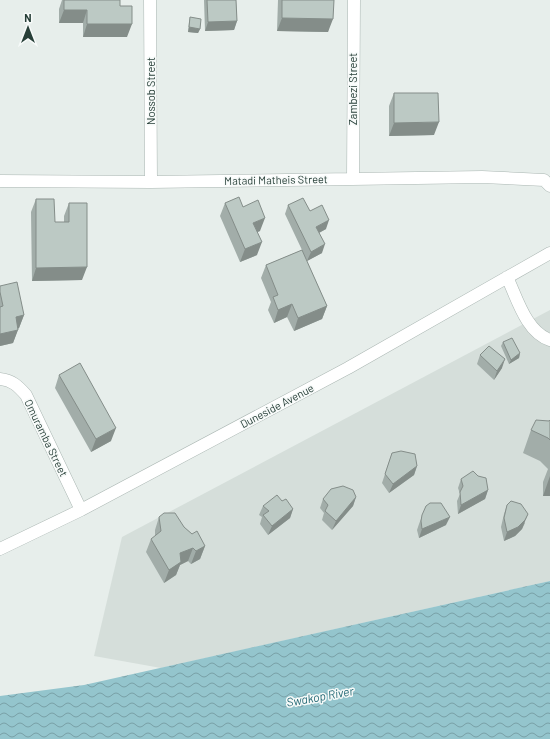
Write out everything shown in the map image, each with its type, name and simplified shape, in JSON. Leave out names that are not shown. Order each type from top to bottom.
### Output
[{"type":"street","name":"Nossob Street","points":[[150,0],[151,182]]},
{"type":"street","name":"Zambezi Street","points":[[353,179],[354,0]]},
{"type":"street","name":"Matadi Matheis Street","points":[[0,181],[151,182],[482,177],[544,180],[550,186]]},
{"type":"street","name":"Duneside Avenue","points":[[0,549],[81,510],[348,368],[550,254]]},
{"type":"street","points":[[507,277],[534,329],[541,337],[550,340]]},
{"type":"street","name":"Omuramba Street","points":[[0,379],[8,380],[17,385],[26,395],[81,510]]},
{"type":"shaded area","points":[[550,310],[550,581],[161,668],[94,656],[122,537]]},
{"type":"water","name":"Swakop River","points":[[550,581],[550,739],[0,739],[0,696],[84,685]]},
{"type":"building","points":[[64,0],[120,0],[120,6],[132,6],[132,24],[87,24],[87,10],[64,10]]},
{"type":"building","points":[[207,0],[236,0],[237,21],[208,22]]},
{"type":"building","points":[[282,0],[334,0],[333,19],[282,18]]},
{"type":"building","points":[[190,17],[201,19],[200,29],[189,27]]},
{"type":"building","points":[[394,93],[438,93],[439,122],[394,123]]},
{"type":"building","points":[[239,197],[243,207],[258,200],[265,218],[253,223],[262,242],[245,249],[225,203]]},
{"type":"building","points":[[303,198],[310,211],[322,205],[329,220],[316,227],[325,244],[311,252],[288,205]]},
{"type":"building","points":[[36,199],[54,199],[55,222],[69,222],[69,203],[87,203],[87,267],[36,268]]},
{"type":"building","points":[[302,250],[327,306],[298,318],[292,304],[278,310],[273,297],[278,295],[266,265]]},
{"type":"building","points":[[17,282],[24,315],[16,317],[18,330],[0,334],[0,307],[3,306],[0,286]]},
{"type":"building","points":[[512,338],[520,353],[511,360],[503,342]]},
{"type":"building","points":[[489,346],[505,359],[497,371],[480,355]]},
{"type":"building","points":[[80,363],[116,428],[96,439],[59,375]]},
{"type":"building","points":[[536,420],[550,420],[550,440],[531,430]]},
{"type":"building","points":[[401,451],[415,454],[417,466],[393,484],[385,474],[392,453]]},
{"type":"building","points":[[473,471],[478,476],[486,478],[488,490],[461,505],[460,492],[463,486],[461,479]]},
{"type":"building","points":[[343,486],[353,490],[356,497],[336,521],[325,511],[328,505],[323,499],[331,489]]},
{"type":"building","points":[[277,495],[282,501],[286,499],[293,509],[272,526],[263,515],[269,511],[263,506]]},
{"type":"building","points":[[511,501],[521,504],[528,514],[525,520],[518,527],[507,532],[504,518],[507,505]]},
{"type":"building","points":[[430,503],[441,503],[450,517],[422,529],[422,515],[426,506]]},
{"type":"building","points":[[164,513],[175,513],[184,527],[192,534],[197,531],[205,546],[196,551],[193,548],[180,553],[181,562],[169,570],[151,539],[161,531],[159,517]]}]
